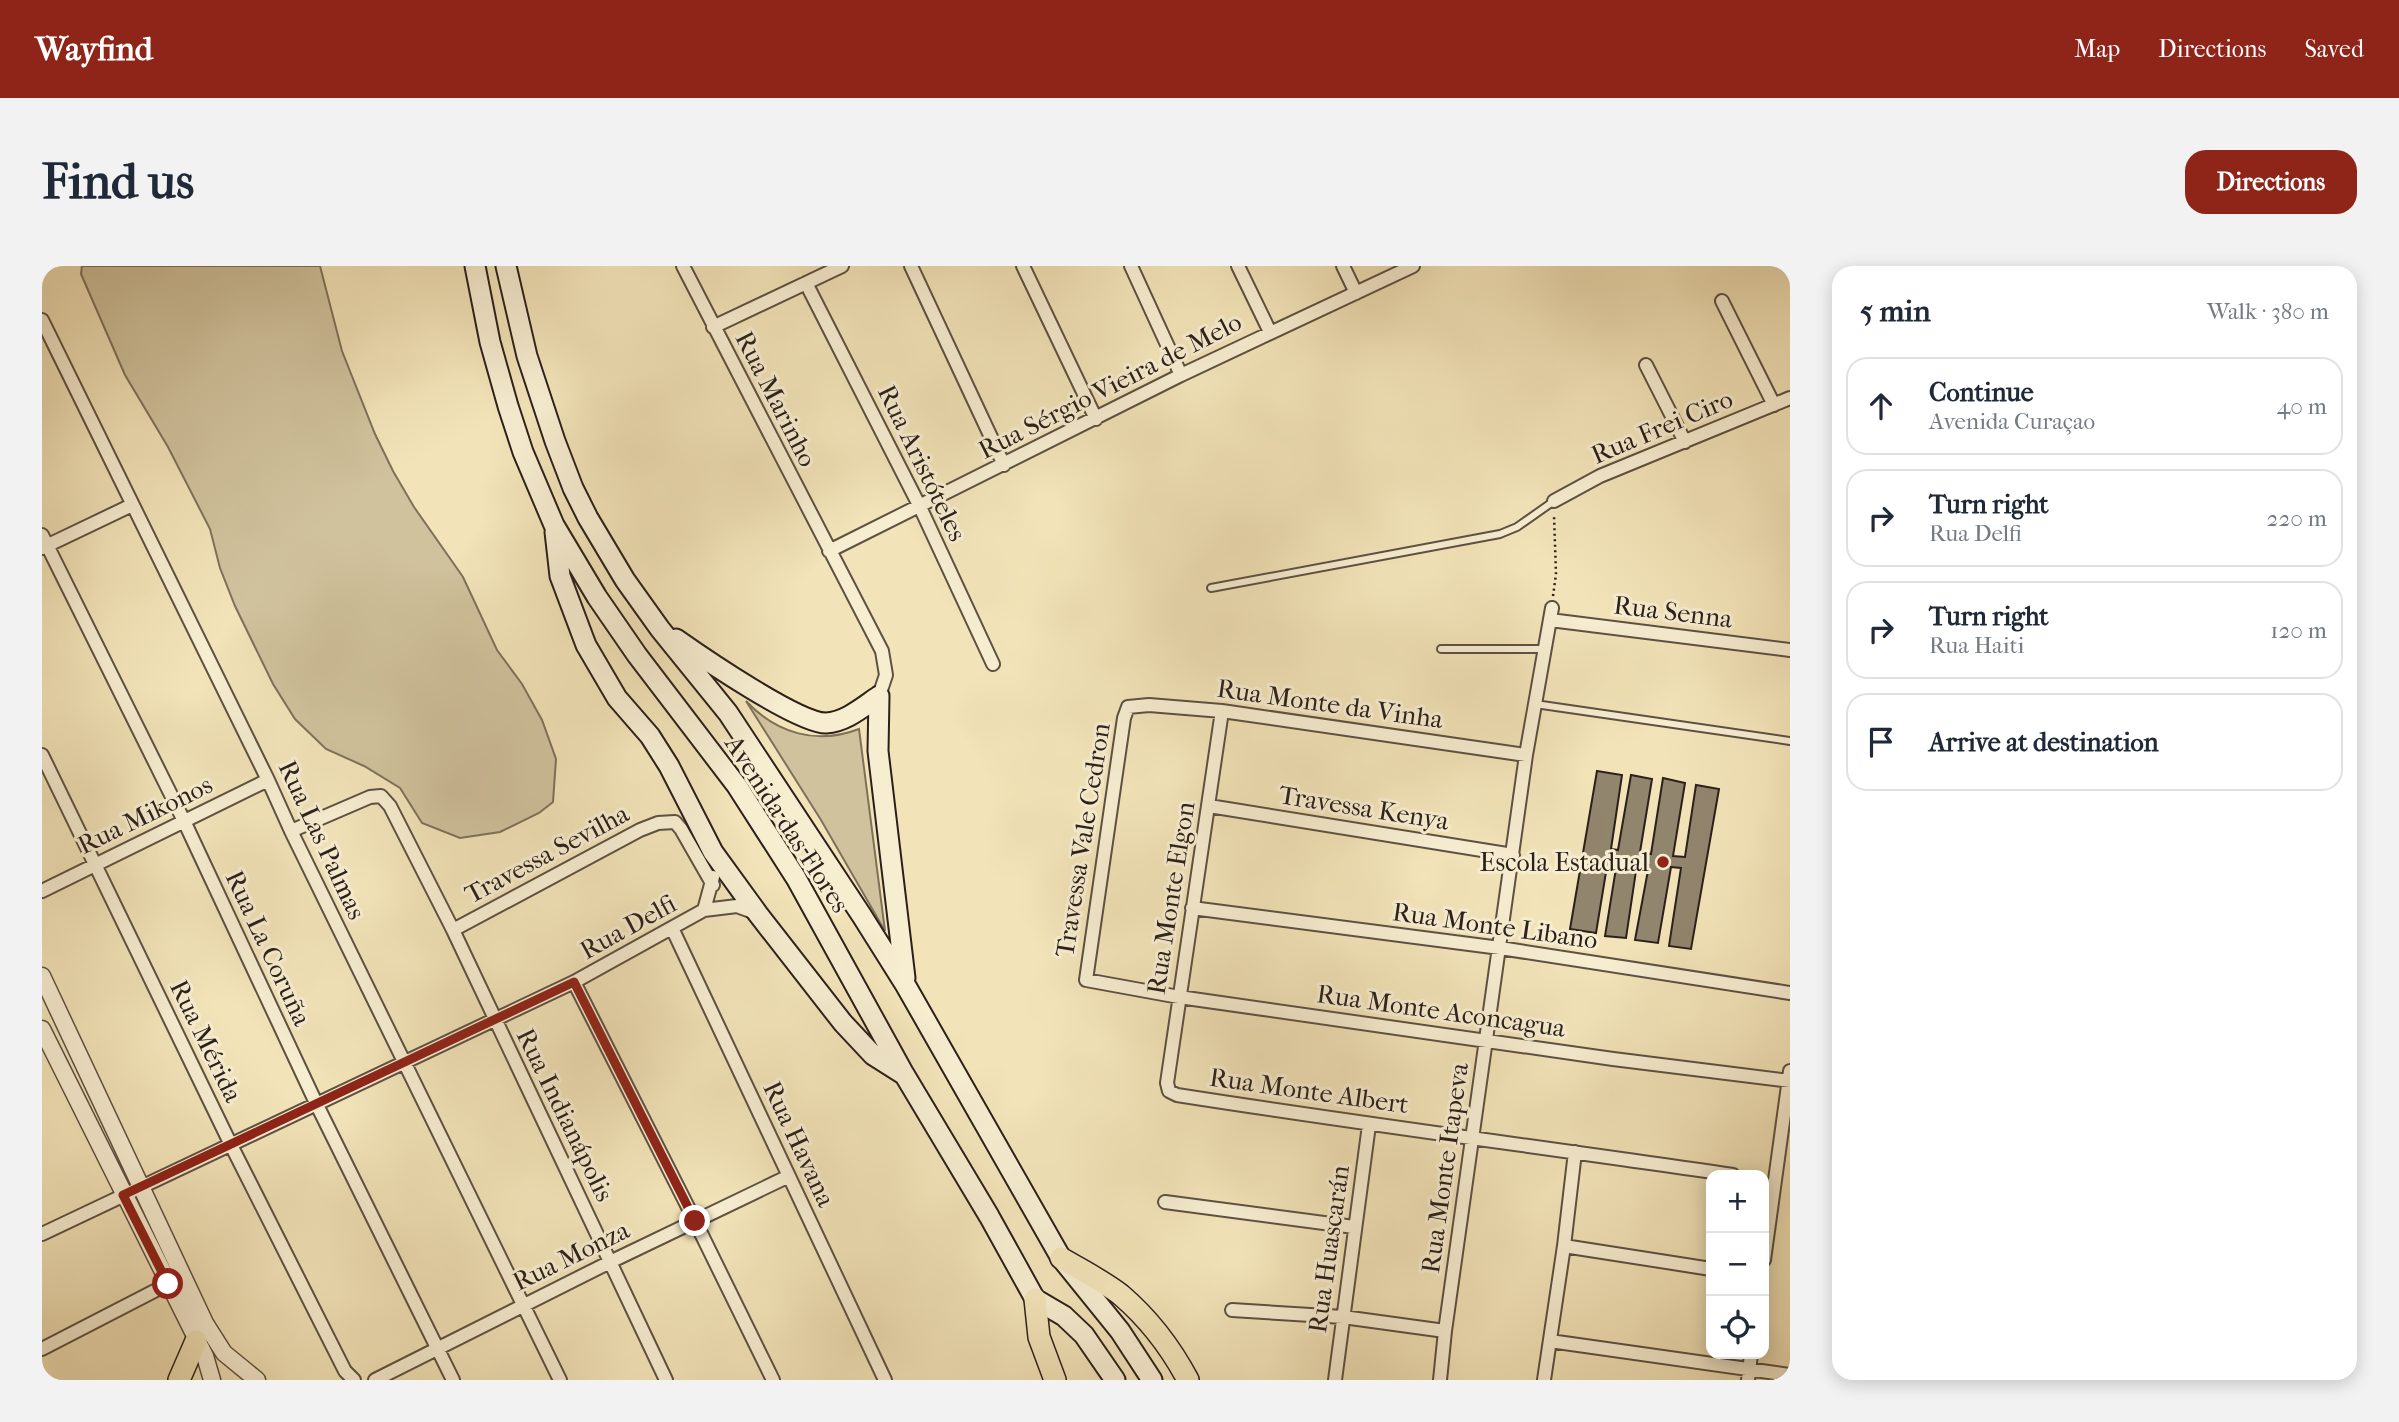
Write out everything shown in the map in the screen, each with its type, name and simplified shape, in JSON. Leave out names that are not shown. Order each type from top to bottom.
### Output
[{"type":"main road","name":"Avenida das Flores","points":[[475,266],[490,342],[523,452],[554,525],[597,597],[637,655],[737,786],[796,878],[904,1074],[1035,1299]]},
{"type":"main road","name":"Avenida das Flores","points":[[506,266],[527,356],[573,488],[588,518],[619,570],[660,629],[728,713],[906,986],[1061,1258],[1121,1331],[1152,1380]]},
{"type":"main road","points":[[554,525],[560,576],[586,646],[617,698],[650,736],[669,766],[713,852],[843,1023],[873,1055],[904,1074]]},
{"type":"main road","points":[[660,629],[724,671],[815,722],[829,723],[849,716],[879,696]]},
{"type":"main road","points":[[879,696],[879,763],[906,986]]},
{"type":"main road","points":[[1061,1258],[1119,1294],[1142,1316],[1171,1350],[1188,1380]]},
{"type":"main road","points":[[1035,1299],[1039,1337],[1055,1380]]},
{"type":"main road","points":[[1035,1299],[1064,1316],[1084,1335],[1115,1380]]},
{"type":"main road","points":[[179,1380],[196,1341]]},
{"type":"street","name":"Rua Marinho","points":[[683,266],[829,551]]},
{"type":"street","points":[[713,327],[842,266]]},
{"type":"street","points":[[911,266],[1004,465]]},
{"type":"street","points":[[1023,266],[1096,419]]},
{"type":"street","points":[[1130,266],[1181,375]]},
{"type":"street","points":[[1238,266],[1270,332]]},
{"type":"street","points":[[1343,266],[1356,293]]},
{"type":"street","name":"Rua Sérgio Vieira de Melo","points":[[829,551],[1181,375],[1413,266]]},
{"type":"street","name":"Rua Aristóteles","points":[[806,284],[920,507],[993,664]]},
{"type":"street","points":[[1722,301],[1774,405]]},
{"type":"street","name":"Rua Las Palmas","points":[[42,320],[560,1380]]},
{"type":"street","points":[[1646,365],[1685,442]]},
{"type":"street","name":"Rua Frei Ciro","points":[[1554,501],[1600,476],[1790,398]]},
{"type":"street","points":[[44,543],[132,505]]},
{"type":"street","name":"Rua La Coruña","points":[[44,543],[185,823],[316,1104],[453,1380]]},
{"type":"street","points":[[829,551],[885,660],[886,675],[879,696]]},
{"type":"street","name":"Rua Monte Itapeva","points":[[1440,1380],[1526,755],[1551,614]]},
{"type":"street","name":"Rua Senna","points":[[1551,614],[1790,650]]},
{"type":"street","name":"Rua Monte da Vinha","points":[[1128,707],[1149,705],[1222,711],[1526,755]]},
{"type":"street","name":"Travessa Vale Cedron","points":[[1086,980],[1124,718],[1128,707]]},
{"type":"street","name":"Rua Monte Elgon","points":[[1170,1091],[1167,1083],[1222,711]]},
{"type":"street","name":"Rua Mérida","points":[[42,755],[231,1145],[345,1371],[354,1380]]},
{"type":"street","name":"Rua Mikonos","points":[[42,891],[268,780]]},
{"type":"street","name":"Rua Indianápolis","points":[[291,831],[370,797],[381,796],[390,806],[453,930],[666,1380]]},
{"type":"street","name":"Travessa Kenya","points":[[1209,806],[1513,855]]},
{"type":"street","name":"Travessa Sevilha","points":[[453,930],[640,830],[658,823],[675,822],[713,885]]},
{"type":"street","name":"Rua Delfi","points":[[704,911],[713,885],[713,852]]},
{"type":"street","name":"Rua Delfi","points":[[42,1234],[574,982],[704,911],[737,906],[758,914]]},
{"type":"street","name":"Rua Monte Libano","points":[[1192,908],[1500,948],[1790,993]]},
{"type":"street","name":"Rua Havana","points":[[672,928],[885,1380]]},
{"type":"street","points":[[42,976],[205,1323],[224,1353],[257,1380]]},
{"type":"street","name":"Rua Monte Aconcagua","points":[[1086,980],[1179,997],[1613,1059],[1790,1078]]},
{"type":"street","points":[[574,982],[773,1380]]},
{"type":"street","points":[[42,1029],[205,1356],[212,1380]]},
{"type":"street","points":[[1769,1175],[1790,1078]]},
{"type":"street","name":"Rua Monte Albert","points":[[1170,1091],[1177,1095],[1369,1125],[1473,1137],[1706,1171]]},
{"type":"street","name":"Rua Huascarán","points":[[1335,1380],[1369,1125]]},
{"type":"street","points":[[1544,1380],[1575,1152]]},
{"type":"street","name":"Rua Monza","points":[[375,1380],[789,1176]]},
{"type":"street","points":[[1165,1202],[1354,1227]]},
{"type":"street","points":[[1564,1246],[1706,1268]]},
{"type":"street","points":[[42,1349],[168,1284]]},
{"type":"street","points":[[1232,1310],[1343,1317],[1445,1331]]},
{"type":"street","points":[[1550,1341],[1749,1375],[1790,1375]]},
{"type":"lane","points":[[1211,588],[1500,534],[1517,527],[1554,501]]},
{"type":"lane","points":[[1441,649],[1545,649]]},
{"type":"lane","points":[[1535,704],[1790,741]]},
{"type":"path","points":[[1551,614],[1556,574],[1554,501]]},
{"type":"shaded area","points":[[82,266],[320,266],[342,351],[393,471],[414,507],[463,577],[497,650],[522,684],[542,720],[556,759],[553,802],[539,813],[500,832],[460,838],[422,823],[400,788],[364,766],[326,749],[295,719],[273,684],[235,606],[220,568],[210,529],[168,447],[125,375],[81,274]]},
{"type":"shaded area","points":[[746,701],[771,722],[798,733],[828,736],[859,729],[885,931],[821,820]]},
{"type":"building","points":[[1597,771],[1622,775],[1611,849],[1618,850],[1631,775],[1652,779],[1640,852],[1651,854],[1663,778],[1685,783],[1673,856],[1685,857],[1696,785],[1719,789],[1691,949],[1669,946],[1681,868],[1671,867],[1658,943],[1635,940],[1649,865],[1637,864],[1626,938],[1605,936],[1617,862],[1608,860],[1596,933],[1570,929]]},
{"type":"place","name":"Escola Estadual","points":[[1663,862]]},
{"type":"route","points":[[168,1284],[123,1195],[574,982],[695,1221]]}]
